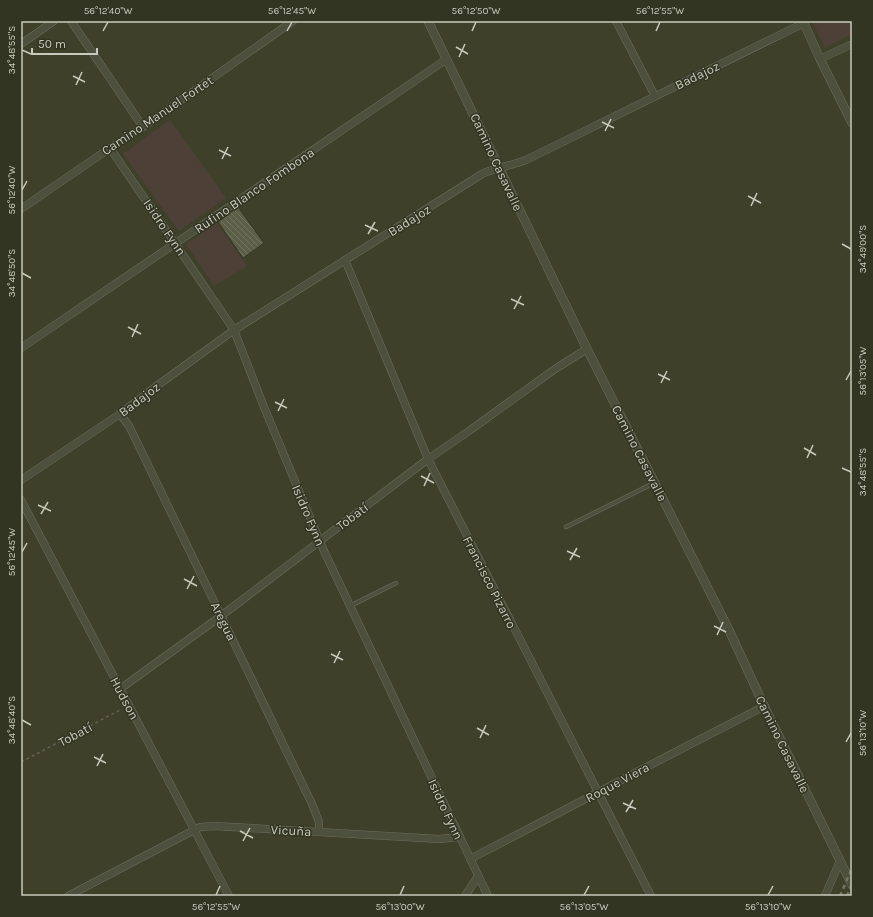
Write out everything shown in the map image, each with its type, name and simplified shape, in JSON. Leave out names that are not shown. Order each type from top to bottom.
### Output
[{"type":"street","points":[[21,44],[54,21]]},
{"type":"street","points":[[71,21],[143,127]]},
{"type":"street","points":[[280,21],[284,28]]},
{"type":"street","name":"Camino Manuel Fortet","points":[[21,209],[143,127],[293,21]]},
{"type":"street","name":"Camino Casavalle","points":[[428,21],[587,349],[729,630],[852,885]]},
{"type":"street","points":[[616,21],[655,96]]},
{"type":"street","points":[[804,22],[820,59],[852,123]]},
{"type":"street","name":"Badajoz","points":[[21,480],[120,414],[234,330],[482,174],[500,167],[513,165],[526,160],[804,22]]},
{"type":"street","points":[[820,59],[852,44]]},
{"type":"street","name":"Rufino Blanco Fombona","points":[[21,348],[447,59]]},
{"type":"street","name":"Isidro Fynn","points":[[110,148],[234,330],[264,408],[320,541],[488,896]]},
{"type":"street","name":"Francisco Pizarro","points":[[345,260],[428,459],[650,896]]},
{"type":"street","name":"Tobatí","points":[[120,689],[221,616],[428,459],[555,369],[587,349]]},
{"type":"street","name":"Aregua","points":[[120,414],[134,436],[313,806],[319,822],[319,832]]},
{"type":"street","name":"Hudson","points":[[21,500],[229,896]]},
{"type":"street","name":"Roque Viera","points":[[470,858],[765,706]]},
{"type":"street","name":"Vicuña","points":[[68,896],[200,827],[215,826],[439,839],[459,836]]},
{"type":"street","points":[[825,896],[840,862]]},
{"type":"street","points":[[465,896],[478,876]]},
{"type":"lane","points":[[566,528],[655,482]]},
{"type":"lane","points":[[350,606],[396,583]]},
{"type":"path","name":"Tobatí","points":[[21,762],[129,706]]},
{"type":"shaded area","points":[[812,21],[852,21],[852,34],[825,48]]},
{"type":"shaded area","points":[[170,120],[226,198],[179,231],[123,154]]},
{"type":"shaded area","points":[[217,223],[247,266],[214,286],[186,244]]},
{"type":"building","points":[[238,207],[264,243],[243,258],[218,222]]},
{"type":"railway","points":[[840,896],[852,868]]},
{"type":"railway","points":[[847,896],[852,884]]}]
